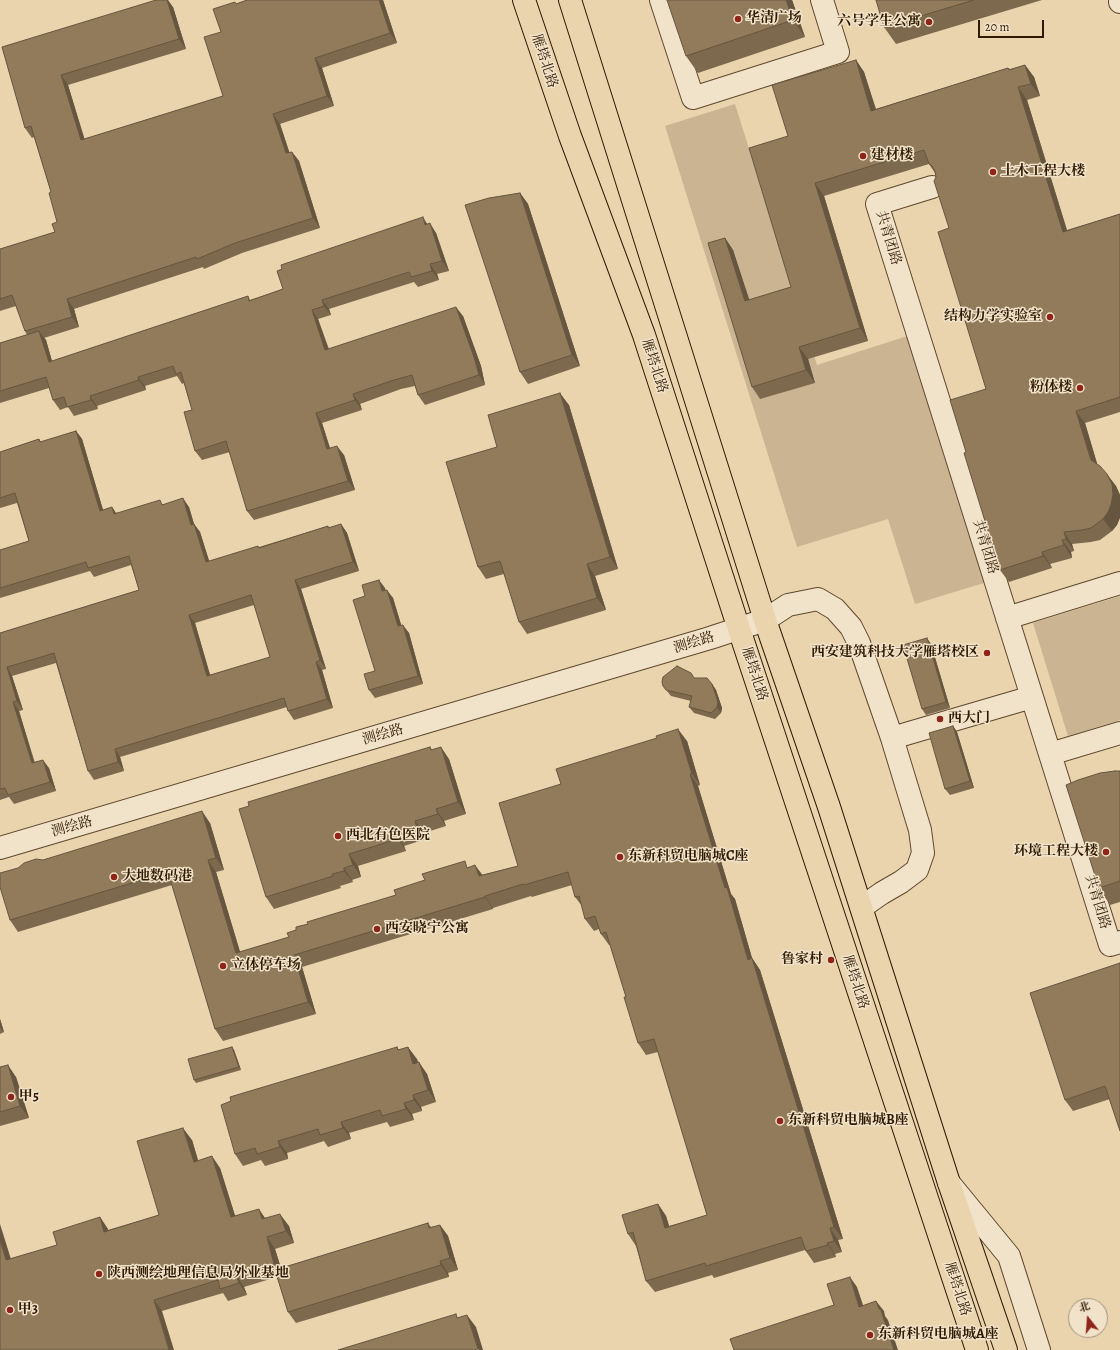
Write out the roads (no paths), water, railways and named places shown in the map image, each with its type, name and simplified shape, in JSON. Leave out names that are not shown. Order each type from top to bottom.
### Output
[{"type":"main road","name":"雁塔北路","points":[[524,0],[570,136],[644,336],[977,1350]]},
{"type":"main road","name":"雁塔北路","points":[[570,0],[765,620],[862,907],[950,1183],[1006,1350]]},
{"type":"street","points":[[661,0],[694,98],[838,52],[822,0]]},
{"type":"street","name":"共青团路","points":[[932,187],[878,204],[1050,754],[1115,944]]},
{"type":"street","points":[[1007,618],[1120,583]]},
{"type":"street","name":"测绘路","points":[[0,848],[739,629],[765,620],[788,605],[818,599],[835,609],[851,627],[859,643],[892,738],[920,830],[923,853],[917,870],[862,907]]},
{"type":"street","points":[[892,738],[1032,697]]},
{"type":"street","points":[[1050,754],[1120,733]]},
{"type":"street","points":[[950,1183],[1009,1256],[1039,1350]]},
{"type":"place","name":"华清广场","points":[[738,19]]},
{"type":"place","name":"六号学生公寓","points":[[929,22]]},
{"type":"place","name":"建材楼","points":[[863,156]]},
{"type":"place","name":"土木工程大楼","points":[[993,172]]},
{"type":"place","name":"结构力学实验室","points":[[1050,317]]},
{"type":"place","name":"粉体楼","points":[[1080,388]]},
{"type":"place","name":"西安建筑科技大学雁塔校区","points":[[987,653]]},
{"type":"place","name":"西大门","points":[[940,719]]},
{"type":"place","name":"西北有色医院","points":[[338,836]]},
{"type":"place","name":"环境工程大楼","points":[[1106,852]]},
{"type":"place","name":"东新科贸电脑城C座","points":[[620,857]]},
{"type":"place","name":"大地数码港","points":[[114,877]]},
{"type":"place","name":"西安晓宁公寓","points":[[377,929]]},
{"type":"place","name":"鲁家村","points":[[831,960]]},
{"type":"place","name":"立体停车场","points":[[223,966]]},
{"type":"place","name":"甲5","points":[[11,1097]]},
{"type":"place","name":"东新科贸电脑城B座","points":[[780,1121]]},
{"type":"place","name":"陕西测绘地理信息局外业基地","points":[[99,1274]]},
{"type":"place","name":"甲3","points":[[10,1310]]},
{"type":"place","name":"东新科贸电脑城A座","points":[[870,1335]]}]
